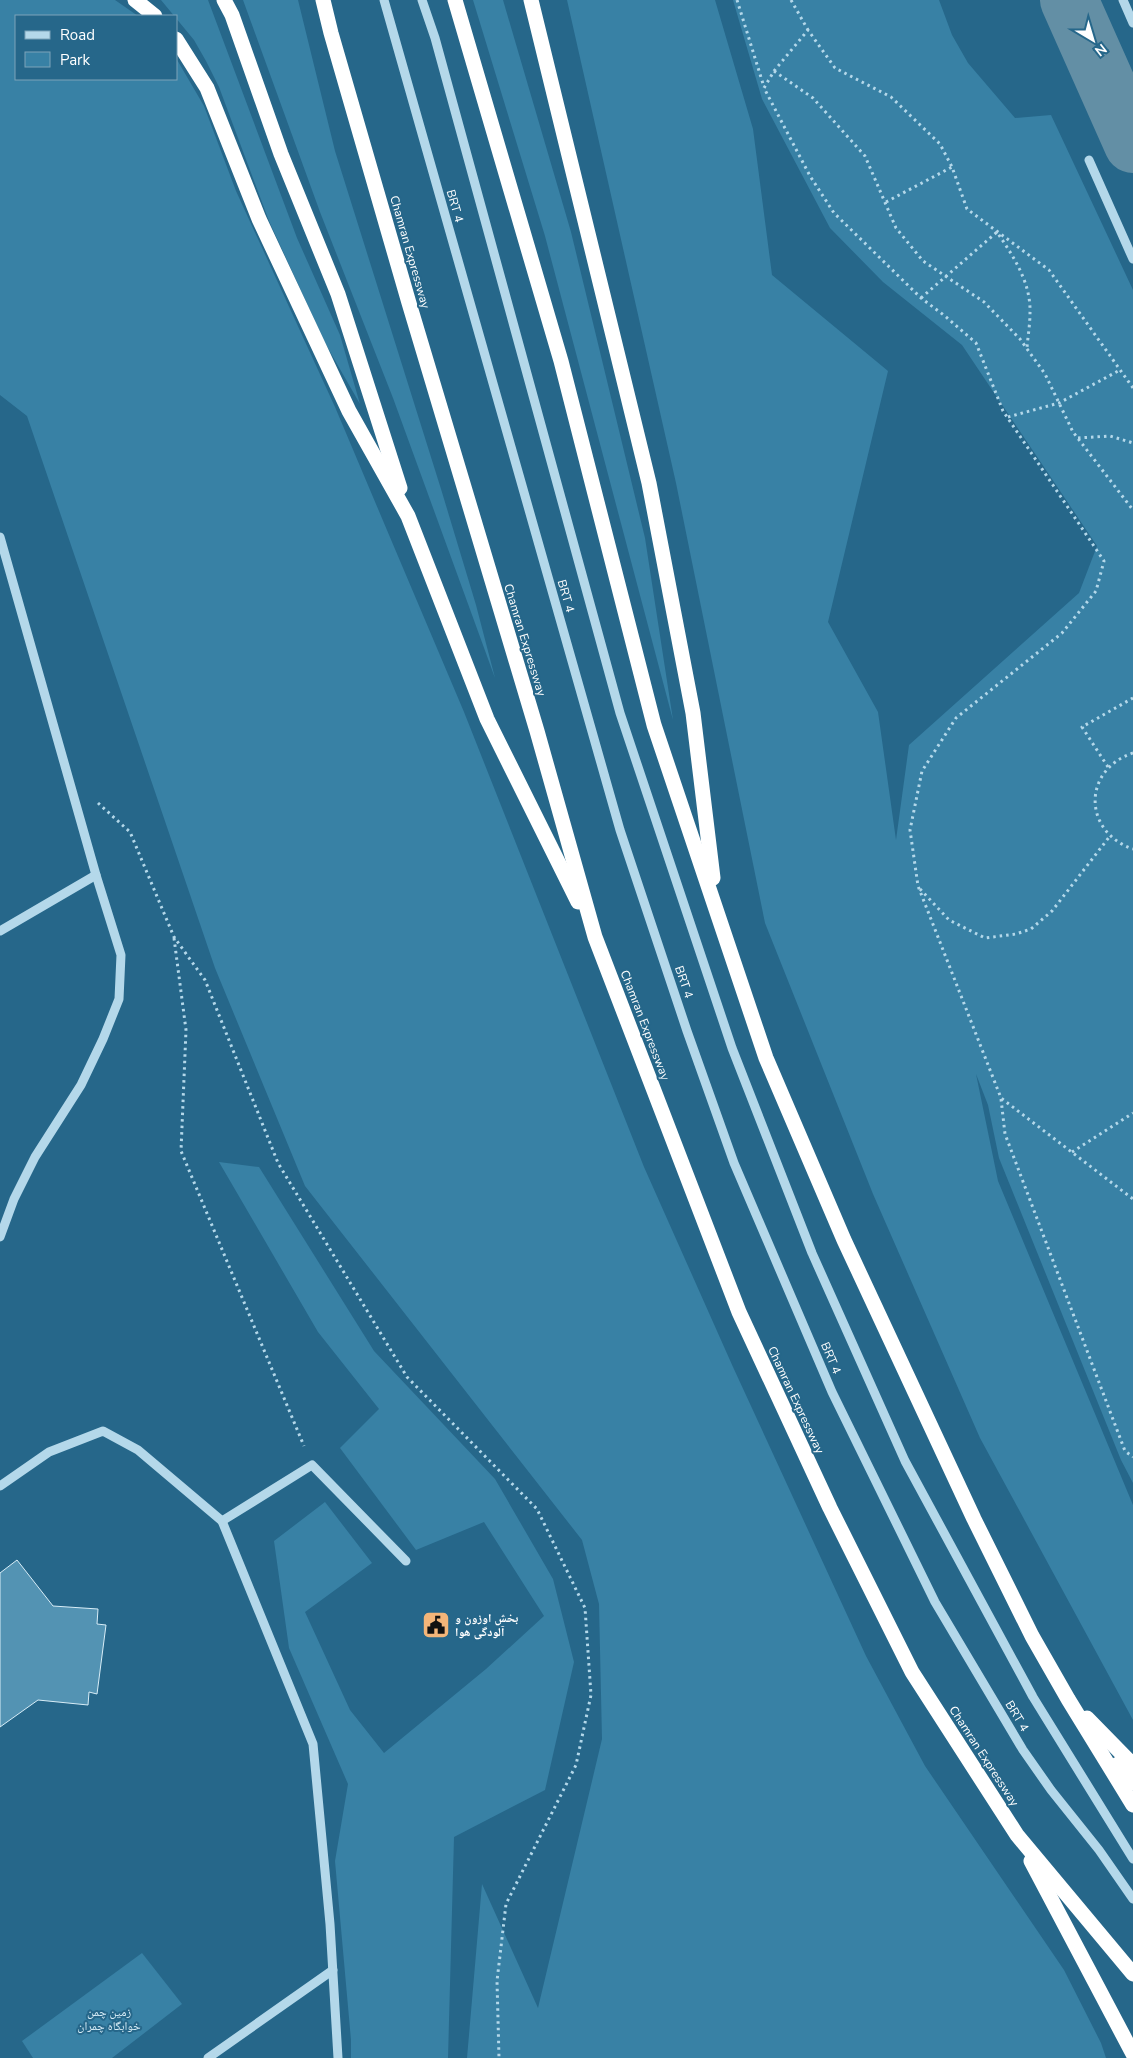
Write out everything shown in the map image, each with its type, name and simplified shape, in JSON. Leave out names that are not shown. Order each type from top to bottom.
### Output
[{"type":"highway","points":[[135,0],[154,15]]},
{"type":"highway","points":[[224,0],[232,15],[281,154],[338,294],[408,516],[487,719],[595,937]]},
{"type":"highway","name":"Chamran Expressway","points":[[323,0],[409,303],[534,722],[595,937],[738,1312],[830,1508],[912,1672],[1017,1835],[1133,1974]]},
{"type":"highway","points":[[455,0],[561,361],[654,725],[766,1058],[844,1240],[974,1519],[1032,1636],[1068,1700],[1133,1805]]},
{"type":"highway","points":[[531,0],[650,483],[693,713],[717,909]]},
{"type":"highway","points":[[178,42],[208,88],[259,219],[349,411],[408,516]]},
{"type":"highway","points":[[1068,1700],[1133,1765]]},
{"type":"highway","points":[[1068,1700],[1133,1784]]},
{"type":"highway","points":[[1017,1835],[1133,2054]]},
{"type":"highway","points":[[1113,2019],[1128,2058]]},
{"type":"street","name":"BRT 4","points":[[384,0],[620,830],[687,1031],[734,1163],[832,1392],[935,1602],[1023,1750],[1133,1899]]},
{"type":"street","name":"BRT 4","points":[[422,0],[435,38],[620,713],[732,1048],[812,1253],[904,1461],[1033,1697],[1133,1859]]},
{"type":"street","points":[[1123,0],[1133,23]]},
{"type":"street","points":[[1089,160],[1133,259]]},
{"type":"street","points":[[0,537],[96,875],[121,955],[119,999],[103,1039],[81,1085],[35,1157],[14,1199],[0,1237]]},
{"type":"street","points":[[0,931],[96,875]]},
{"type":"street","points":[[0,1486],[49,1452],[103,1431],[138,1450],[222,1522],[313,1744],[333,1970],[338,2058]]},
{"type":"street","points":[[222,1522],[312,1465],[406,1561]]},
{"type":"street","points":[[208,2058],[333,1970]]},
{"type":"path","points":[[737,0],[764,88],[810,176],[834,213],[921,298],[976,343],[1003,411],[1104,562],[1096,591],[1062,633],[956,718],[922,771],[910,830],[918,886],[1001,1098],[1005,1134],[1125,1451],[1133,1457]]},
{"type":"path","points":[[791,0],[808,30],[835,68],[891,97],[940,144],[952,167],[967,209],[1049,270],[1133,388]]},
{"type":"path","points":[[764,88],[774,71],[808,30]]},
{"type":"path","points":[[774,71],[813,98],[865,156],[896,228],[923,261],[984,302],[1026,348],[1045,374],[1078,438],[1133,510]]},
{"type":"path","points":[[886,202],[952,167]]},
{"type":"path","points":[[921,298],[997,232]]},
{"type":"path","points":[[997,232],[1014,257],[1026,281],[1031,311],[1026,348]]},
{"type":"path","points":[[1008,418],[1059,403],[1120,370]]},
{"type":"path","points":[[1078,438],[1110,436],[1133,443]]},
{"type":"path","points":[[1108,767],[1082,727],[1133,698]]},
{"type":"path","points":[[1133,753],[1122,757],[1108,767],[1100,780],[1095,794],[1096,810],[1101,824],[1110,836],[1122,845],[1133,849]]},
{"type":"path","points":[[70,778],[130,832],[174,937],[205,980],[278,1163],[407,1378],[537,1509],[586,1608],[591,1695],[576,1765],[506,1904],[497,1980],[499,2058]]},
{"type":"path","points":[[918,886],[949,920],[985,938],[1016,934],[1030,930],[1052,911],[1110,836]]},
{"type":"path","points":[[174,937],[186,1030],[181,1150],[312,1465]]},
{"type":"path","points":[[1001,1098],[1133,1199]]},
{"type":"path","points":[[1072,1152],[1133,1113]]},
{"type":"green space","points":[[0,0],[115,0],[137,15],[15,15],[15,80],[178,80],[178,61],[204,106],[236,191],[335,407],[464,712],[644,1167],[733,1367],[866,1656],[925,1766],[1064,1970],[1101,2043],[1106,2058],[467,2058],[482,1884],[538,2008],[602,1739],[599,1604],[582,1540],[305,1186],[215,968],[27,416],[0,395]]},
{"type":"green space","points":[[161,0],[208,0],[297,238],[340,335],[360,404],[325,343],[269,221],[219,87],[194,40],[178,21],[178,15],[173,15]]},
{"type":"green space","points":[[243,0],[298,0],[335,151],[441,489],[476,605],[495,678],[393,398],[320,212]]},
{"type":"green space","points":[[473,0],[503,0],[571,232],[645,538],[673,720],[545,236]]},
{"type":"green space","points":[[567,0],[715,0],[753,129],[772,275],[888,371],[828,622],[878,712],[896,840],[909,745],[1079,593],[1097,546],[962,345],[883,282],[830,228],[762,99],[733,0],[939,0],[952,35],[968,63],[1015,118],[1051,115],[1133,290],[1133,1483],[1121,1460],[999,1158],[988,1105],[976,1074],[998,1181],[1133,1505],[1133,1720],[980,1438],[873,1194],[765,923],[676,483]]},
{"type":"green space","points":[[219,1162],[259,1167],[374,1351],[495,1479],[553,1579],[574,1662],[545,1790],[454,1837],[448,2058],[351,2058],[335,1861],[348,1784],[289,1648],[274,1541],[325,1502],[372,1563],[305,1612],[350,1710],[384,1753],[486,1669],[544,1616],[484,1522],[416,1550],[340,1448],[379,1409],[318,1332]]},
{"type":"green space","name":"زمین چمن خوابگاه چمران","points":[[142,1953],[182,2004],[112,2058],[33,2058],[22,2041]]},
{"type":"building","points":[[17,1560],[53,1606],[98,1609],[97,1624],[106,1625],[97,1694],[89,1692],[88,1705],[38,1700],[0,1727],[0,1573]]},
{"type":"waterway","points":[[1069,0],[1133,144]]},
{"type":"place","name":"بخش اوزون و آلودگی هوا","points":[[436,1625]]}]
